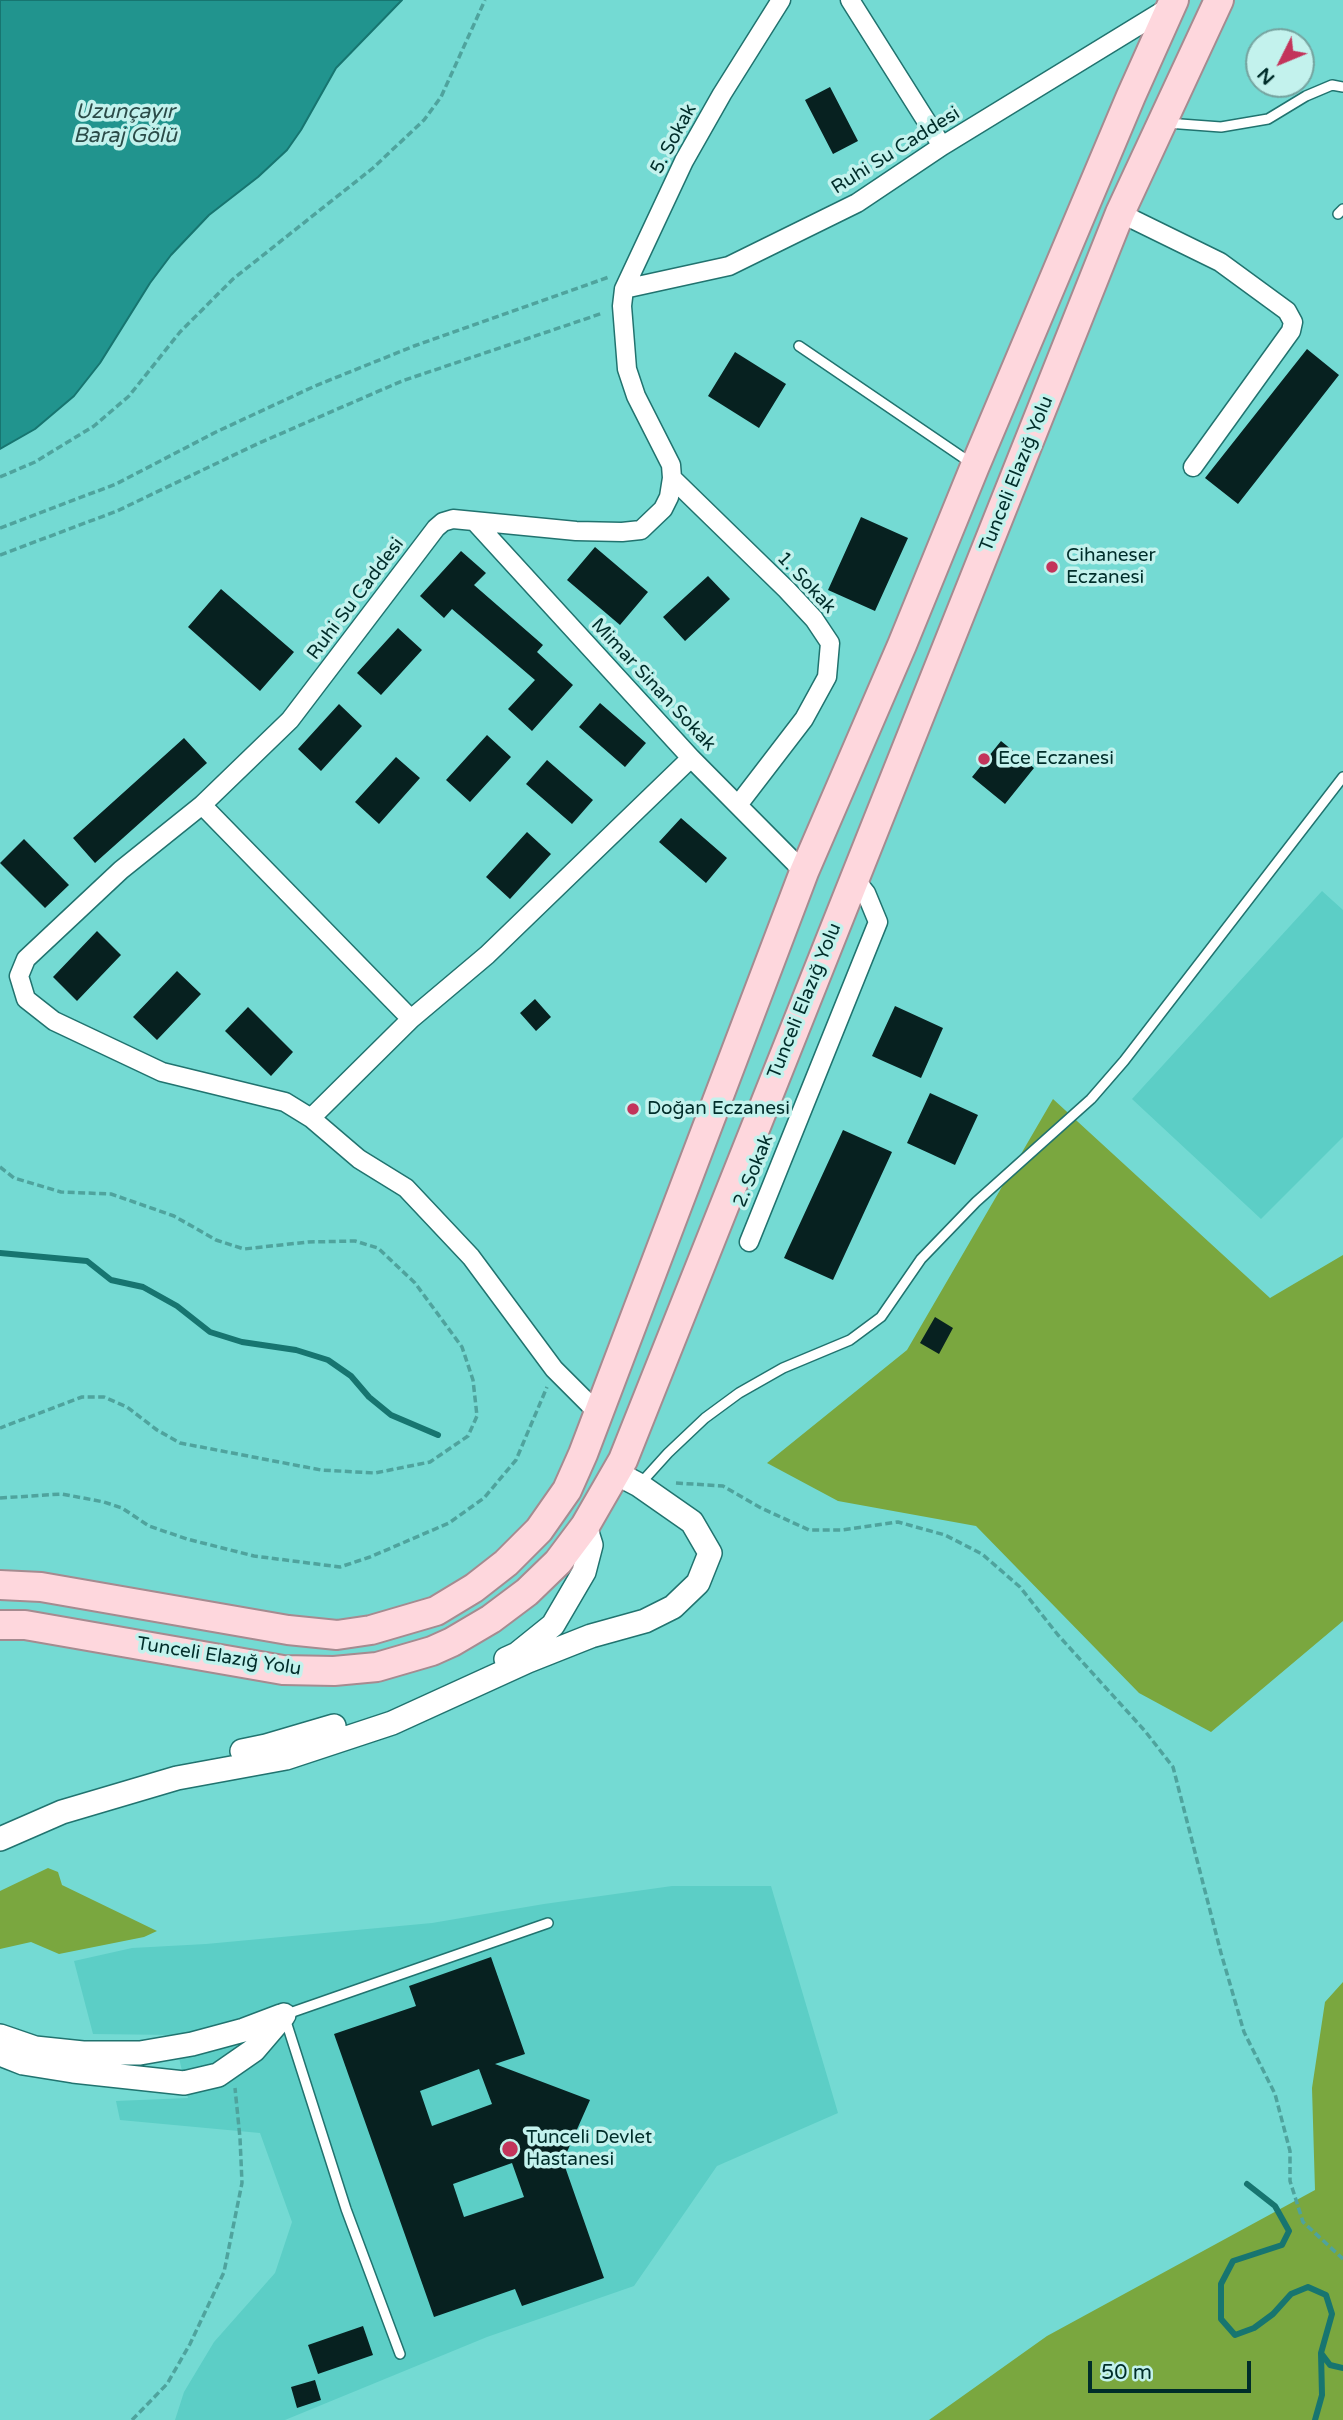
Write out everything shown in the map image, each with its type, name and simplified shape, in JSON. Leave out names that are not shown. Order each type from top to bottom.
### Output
[{"type":"main road","name":"Tunceli Elazığ Yolu","points":[[0,1625],[25,1625],[283,1670],[334,1671],[377,1667],[432,1651],[491,1619],[527,1592],[550,1570],[628,1479],[854,878],[1120,213],[1219,0]]},
{"type":"main road","name":"Tunceli Elazığ Yolu","points":[[0,1585],[41,1587],[288,1630],[337,1634],[371,1630],[436,1611],[474,1588],[506,1563],[539,1530],[567,1490],[599,1414],[804,872],[1173,3]]},
{"type":"street","name":"5. Sokak","points":[[623,298],[634,268],[684,161],[781,0]]},
{"type":"street","points":[[850,0],[942,146]]},
{"type":"street","name":"Ruhi Su Caddesi","points":[[623,298],[729,266],[857,203],[942,146],[1173,3]]},
{"type":"street","points":[[1120,213],[1220,262],[1287,311],[1293,322],[1291,331],[1193,467]]},
{"type":"street","points":[[623,298],[623,345],[627,369],[636,396],[671,465],[672,478]]},
{"type":"street","name":"Ruhi Su Caddesi","points":[[599,1414],[554,1369],[471,1257],[406,1188],[359,1159],[311,1118],[285,1102],[162,1072],[54,1021],[26,999],[19,976],[26,960],[121,870],[202,806],[290,720],[443,522],[453,520],[576,531],[641,530],[663,509],[669,497],[672,478]]},
{"type":"street","name":"1. Sokak","points":[[672,478],[787,590],[814,619],[830,643],[827,677],[804,719],[738,805]]},
{"type":"street","name":"Mimar Sinan Sokak","points":[[476,523],[691,758],[804,872]]},
{"type":"street","points":[[311,1118],[411,1019],[487,955],[691,758]]},
{"type":"street","points":[[202,806],[411,1019]]},
{"type":"street","name":"2. Sokak","points":[[749,1242],[878,922],[866,892],[854,878]]},
{"type":"street","points":[[0,1839],[75,1809],[177,1778],[286,1758],[392,1723],[528,1661],[591,1636],[645,1621],[673,1607],[698,1583],[710,1553],[692,1522],[628,1479]]},
{"type":"street","points":[[0,1825],[56,1800],[174,1764],[266,1746],[358,1719],[446,1686],[517,1654],[553,1625],[584,1572],[591,1545],[585,1526]]},
{"type":"street","points":[[0,2036],[35,2048],[83,2053],[140,2053],[218,2037],[284,2015]]},
{"type":"street","points":[[0,2054],[23,2063],[73,2071],[184,2083],[218,2075],[254,2050],[284,2015]]},
{"type":"lane","points":[[1161,123],[1221,127],[1268,119],[1306,96],[1332,85],[1343,87]]},
{"type":"lane","points":[[799,346],[975,466]]},
{"type":"lane","points":[[628,1479],[667,1453],[705,1418],[738,1393],[783,1368],[850,1340],[881,1317],[930,1250],[976,1202],[1091,1099],[1124,1061],[1343,777]]},
{"type":"lane","points":[[400,2354],[346,2208],[284,2015],[548,1923]]},
{"type":"path","points":[[0,477],[35,462],[94,426],[129,396],[180,332],[233,279],[373,168],[424,120],[441,97],[485,0]]},
{"type":"path","points":[[0,528],[116,484],[216,432],[352,371],[414,346],[634,268]]},
{"type":"path","points":[[0,555],[117,512],[257,444],[402,381],[623,298]]},
{"type":"path","points":[[0,1167],[14,1178],[61,1192],[111,1194],[174,1216],[216,1240],[244,1249],[308,1242],[355,1241],[378,1248],[415,1283],[462,1347],[473,1380],[477,1416],[468,1436],[430,1462],[375,1474],[321,1471],[180,1443],[127,1408],[104,1397],[82,1397],[0,1428]]},
{"type":"path","points":[[0,1498],[62,1494],[104,1502],[122,1508],[149,1526],[187,1539],[254,1556],[340,1567],[449,1524],[484,1498],[516,1460],[533,1425],[554,1369]]},
{"type":"path","points":[[628,1479],[723,1486],[808,1530],[842,1530],[898,1522],[944,1535],[982,1554],[1020,1587],[1058,1636],[1145,1731],[1173,1767],[1244,2032],[1275,2094],[1290,2151],[1290,2181],[1303,2222],[1343,2259]]},
{"type":"path","points":[[132,2420],[167,2384],[190,2344],[223,2272],[242,2183],[234,2063]]},
{"type":"shaded area","points":[[1322,891],[1343,910],[1343,1137],[1261,1219],[1132,1099]]},
{"type":"shaded area","points":[[1053,1099],[1270,1298],[1343,1255],[1343,1621],[1211,1732],[1139,1693],[976,1526],[838,1501],[767,1463],[907,1350]]},
{"type":"shaded area","points":[[48,1868],[58,1872],[62,1885],[157,1931],[144,1937],[59,1954],[31,1942],[0,1949],[0,1891]]},
{"type":"shaded area","name":"Tunceli Devlet Hastanesi","points":[[672,1886],[771,1886],[838,2113],[717,2166],[634,2286],[487,2337],[285,2420],[175,2420],[184,2392],[214,2342],[275,2273],[292,2222],[260,2133],[120,2120],[116,2101],[188,2098],[174,2035],[93,2034],[74,1961],[132,1948],[206,1944],[432,1923]]},
{"type":"shaded area","points":[[1343,1982],[1343,2420],[929,2420],[1047,2336],[1315,2190],[1312,2088],[1325,2002]]},
{"type":"water","name":"Uzunçayır Baraj Gölü","points":[[0,0],[402,0],[336,68],[287,150],[258,177],[209,215],[171,255],[150,283],[100,363],[74,396],[35,429],[0,449]]},
{"type":"building","points":[[830,87],[858,141],[833,154],[805,100]]},
{"type":"building","points":[[1307,349],[1339,375],[1238,504],[1205,478]]},
{"type":"building","points":[[735,352],[786,384],[759,428],[708,396]]},
{"type":"building","points":[[861,517],[908,538],[875,611],[828,590]]},
{"type":"building","points":[[595,547],[648,592],[620,625],[567,580]]},
{"type":"building","points":[[461,551],[486,573],[474,585],[543,645],[537,652],[573,685],[532,731],[508,709],[535,680],[452,609],[444,618],[420,596]]},
{"type":"building","points":[[708,576],[730,599],[685,641],[663,617]]},
{"type":"building","points":[[221,589],[294,652],[260,691],[188,627]]},
{"type":"building","points":[[398,628],[422,650],[381,695],[357,673]]},
{"type":"building","points":[[600,703],[646,743],[625,767],[579,727]]},
{"type":"building","points":[[339,704],[362,726],[321,771],[298,749]]},
{"type":"building","points":[[487,735],[511,757],[470,802],[446,780]]},
{"type":"building","points":[[184,738],[207,763],[95,863],[73,838]]},
{"type":"building","points":[[1001,741],[1034,768],[1005,804],[972,777]]},
{"type":"building","points":[[396,757],[420,778],[379,824],[355,802]]},
{"type":"building","points":[[547,760],[593,800],[572,824],[526,784]]},
{"type":"building","points":[[681,818],[727,858],[706,883],[659,842]]},
{"type":"building","points":[[527,832],[551,854],[510,899],[486,877]]},
{"type":"building","points":[[24,839],[69,885],[45,908],[0,863]]},
{"type":"building","points":[[97,931],[121,955],[77,1001],[53,977]]},
{"type":"building","points":[[177,971],[201,994],[157,1040],[133,1017]]},
{"type":"building","points":[[535,999],[551,1017],[536,1031],[520,1013]]},
{"type":"building","points":[[895,1006],[943,1028],[921,1078],[872,1056]]},
{"type":"building","points":[[248,1007],[293,1052],[271,1076],[225,1031]]},
{"type":"building","points":[[930,1093],[978,1115],[955,1165],[907,1143]]},
{"type":"building","points":[[843,1130],[892,1152],[833,1280],[784,1258]]},
{"type":"building","points":[[935,1317],[953,1328],[939,1354],[920,1343]]},
{"type":"building","points":[[491,1957],[525,2054],[495,2064],[590,2100],[563,2161],[604,2278],[522,2306],[515,2289],[434,2317],[334,2034],[416,2006],[409,1986]],"holes":[[[479,2069],[492,2104],[432,2126],[420,2091]],[[512,2163],[524,2197],[464,2217],[453,2184]]]},
{"type":"building","points":[[363,2326],[373,2355],[318,2374],[308,2345]]},
{"type":"building","points":[[315,2380],[321,2400],[297,2408],[291,2387]]},
{"type":"waterway","points":[[0,1253],[87,1261],[111,1280],[143,1287],[177,1306],[210,1332],[242,1342],[296,1350],[328,1360],[351,1376],[369,1397],[391,1415],[438,1435]]},
{"type":"waterway","points":[[1247,2184],[1275,2206],[1289,2231],[1282,2245],[1233,2261],[1221,2284],[1221,2319],[1235,2335],[1254,2328],[1273,2314],[1291,2294],[1308,2287],[1326,2295],[1332,2314],[1321,2353],[1330,2365],[1343,2368]]},
{"type":"waterway","points":[[1315,2420],[1322,2395],[1321,2353]]},
{"type":"place","name":"Cihaneser Eczanesi","points":[[1052,567]]},
{"type":"place","name":"Ece Eczanesi","points":[[984,759]]},
{"type":"place","name":"Doğan Eczanesi","points":[[633,1109]]},
{"type":"place","name":"Tunceli Devlet Hastanesi","points":[[510,2149]]}]
